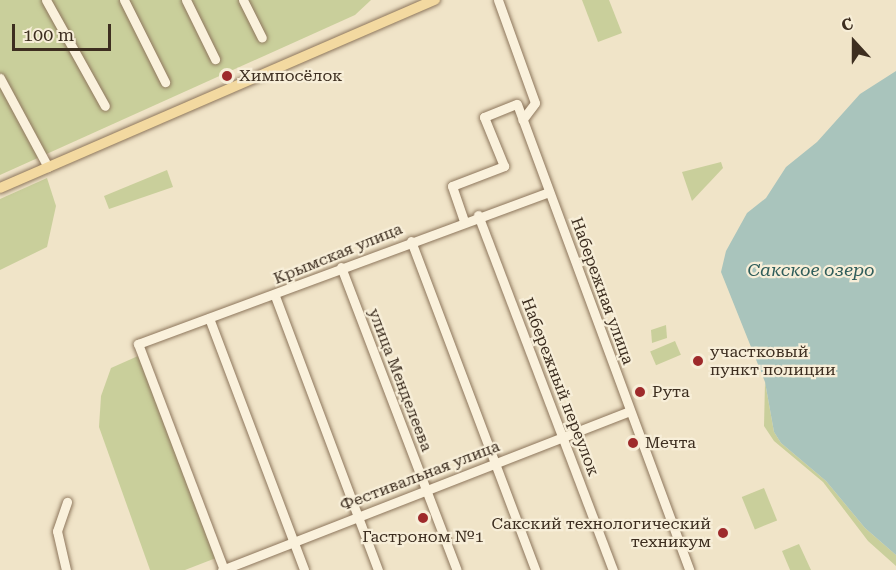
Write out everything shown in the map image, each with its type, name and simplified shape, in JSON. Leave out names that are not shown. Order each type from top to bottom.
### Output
[{"type":"main road","points":[[0,188],[435,0]]},
{"type":"street","points":[[46,0],[105,106]]},
{"type":"street","points":[[124,0],[165,82]]},
{"type":"street","points":[[186,0],[215,59]]},
{"type":"street","points":[[243,0],[262,38]]},
{"type":"street","points":[[498,0],[535,103],[522,120]]},
{"type":"street","points":[[0,78],[48,167]]},
{"type":"street","points":[[464,220],[452,186],[504,166],[484,117],[517,104],[522,120]]},
{"type":"street","name":"Набережная улица","points":[[522,120],[689,570]]},
{"type":"street","name":"Крымская улица","points":[[223,570],[138,344],[275,296],[341,267],[464,220],[549,192]]},
{"type":"street","name":"Набережный переулок","points":[[478,216],[613,570]]},
{"type":"street","points":[[411,241],[535,570]]},
{"type":"street","name":"улица Менделеева","points":[[341,267],[457,570]]},
{"type":"street","points":[[275,296],[378,570]]},
{"type":"street","points":[[209,318],[304,570]]},
{"type":"street","name":"Фестивальная улица","points":[[223,570],[629,411]]},
{"type":"street","points":[[66,570],[57,531],[67,502]]},
{"type":"green space","points":[[0,0],[371,0],[355,15],[0,175]]},
{"type":"green space","points":[[582,0],[609,0],[622,33],[598,42]]},
{"type":"green space","points":[[721,162],[723,168],[692,201],[682,172]]},
{"type":"green space","points":[[167,170],[173,187],[109,209],[104,196]]},
{"type":"green space","points":[[47,178],[56,206],[47,247],[0,270],[0,199]]},
{"type":"green space","points":[[666,325],[667,338],[652,343],[651,330]]},
{"type":"green space","points":[[675,341],[681,355],[656,365],[650,352]]},
{"type":"green space","points":[[138,356],[216,558],[185,570],[150,570],[99,427],[101,396],[111,368]]},
{"type":"green space","points":[[765,382],[774,432],[781,443],[826,481],[865,528],[896,555],[896,566],[868,541],[823,482],[774,441],[764,426]]},
{"type":"green space","points":[[764,488],[777,520],[755,529],[742,497]]},
{"type":"green space","points":[[799,544],[811,570],[790,570],[782,551]]},
{"type":"water","name":"Сакское озеро","points":[[896,71],[896,555],[865,528],[826,481],[781,443],[774,432],[765,382],[721,272],[726,251],[747,213],[766,198],[786,167],[817,142],[860,94]]},
{"type":"place","name":"Химпосёлок","points":[[227,76]]},
{"type":"place","name":"участковый пункт полиции","points":[[698,361]]},
{"type":"place","name":"Рута","points":[[640,392]]},
{"type":"place","name":"Мечта","points":[[633,443]]},
{"type":"place","name":"Гастроном №1","points":[[423,518]]},
{"type":"place","name":"Сакский технологический техникум","points":[[723,533]]}]
